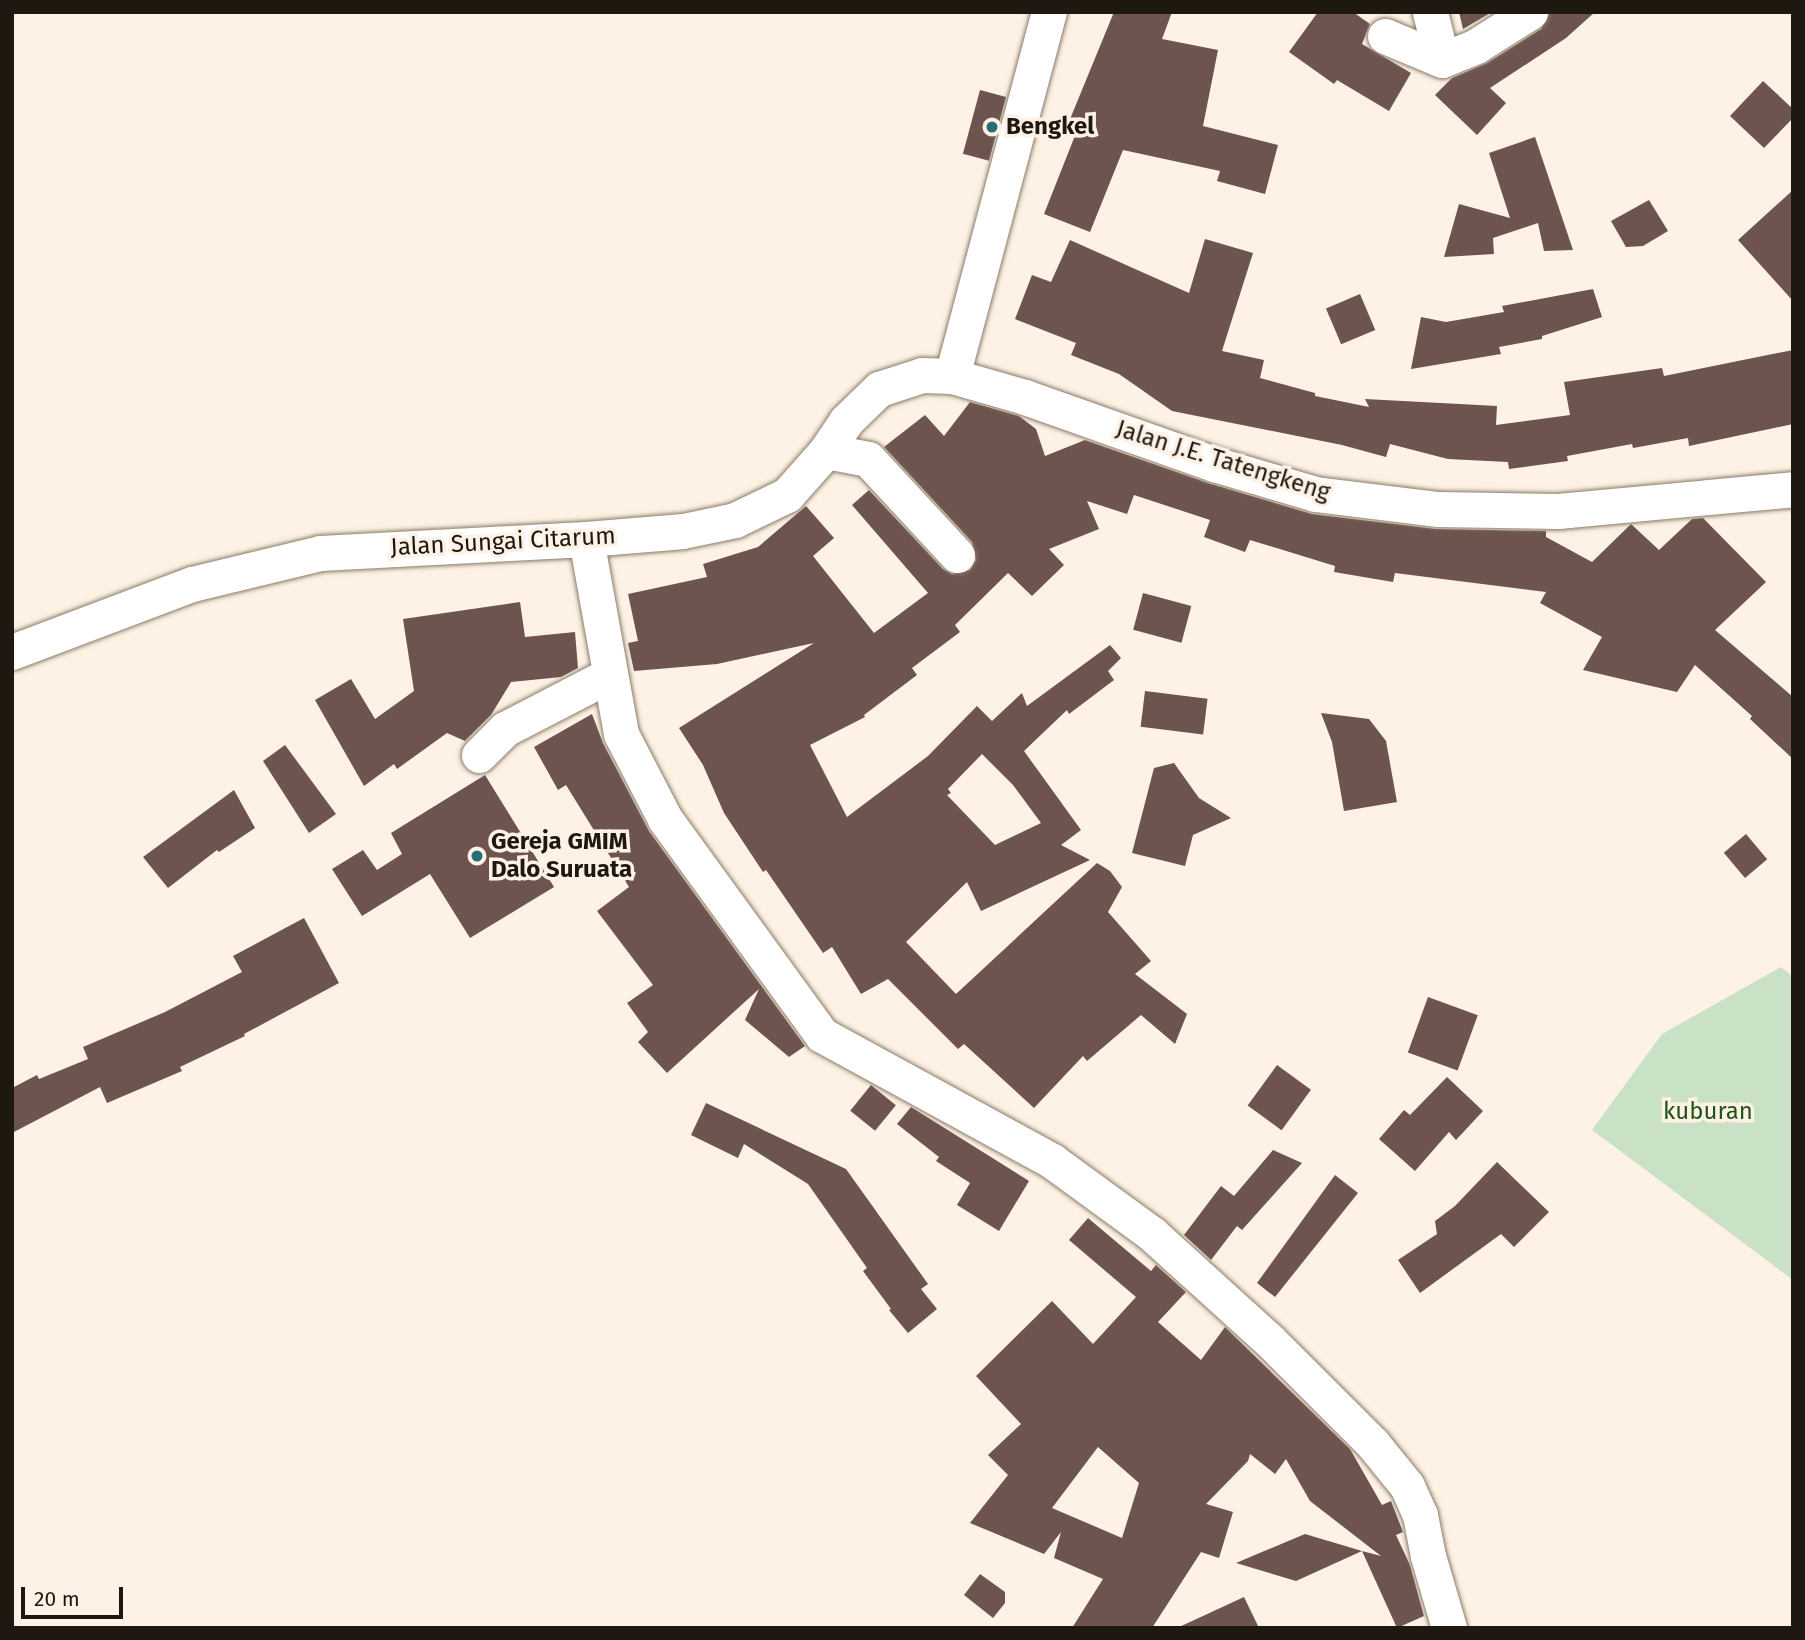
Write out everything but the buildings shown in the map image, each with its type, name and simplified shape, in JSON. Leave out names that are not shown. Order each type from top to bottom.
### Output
[{"type":"street","points":[[952,376],[1049,12]]},
{"type":"street","points":[[1430,12],[1442,60]]},
{"type":"street","points":[[1385,36],[1442,60],[1476,46],[1530,12]]},
{"type":"street","name":"Jalan Sungai Citarum","points":[[12,652],[192,584],[320,553],[586,539],[683,531],[735,520],[787,495],[826,451],[846,421],[879,389],[922,375],[952,376]]},
{"type":"street","name":"Jalan J.E. Tatengkeng","points":[[952,376],[1025,397],[1214,464],[1315,494],[1438,509],[1558,511],[1793,489]]},
{"type":"street","points":[[826,451],[868,459],[957,555]]},
{"type":"street","points":[[586,539],[621,734],[665,819],[822,1035],[1052,1161],[1152,1234],[1269,1340],[1373,1444],[1406,1486],[1420,1515],[1428,1556],[1449,1628]]},
{"type":"street","points":[[479,755],[505,729],[609,675]]},
{"type":"green space","name":"kuburan","points":[[1781,967],[1793,977],[1793,1280],[1592,1130],[1662,1034]]},
{"type":"place","name":"Bengkel","points":[[992,127]]},
{"type":"place","name":"Gereja GMIM Dalo Suruata","points":[[477,856]]}]
